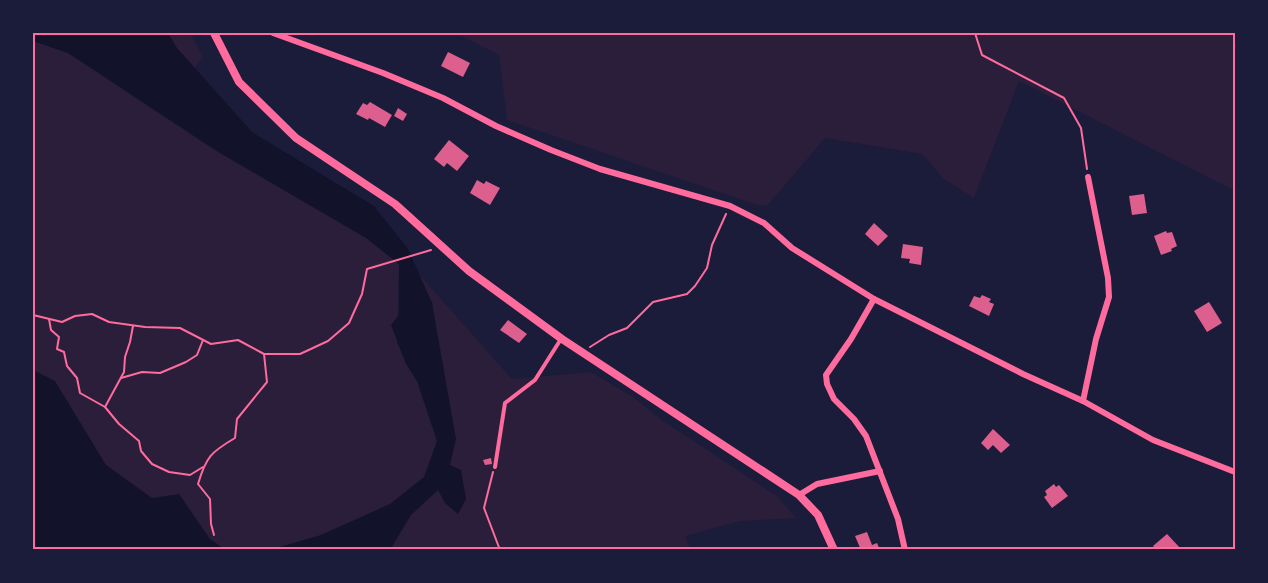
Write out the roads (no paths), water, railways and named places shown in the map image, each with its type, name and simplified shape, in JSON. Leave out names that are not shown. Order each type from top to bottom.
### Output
[{"type":"street","points":[[214,33],[239,82],[296,138],[395,204],[469,271],[562,339],[799,495],[818,516],[834,550]]},
{"type":"street","points":[[273,33],[383,73],[443,98],[496,126],[600,169],[730,206],[764,223],[792,248],[874,299],[1023,374],[1083,401],[1154,440],[1235,472]]},
{"type":"street","points":[[1083,401],[1096,339],[1109,297],[1108,278],[1088,177]]},
{"type":"street","points":[[874,299],[851,339],[826,375],[827,384],[834,399],[854,419],[866,436],[898,519],[906,550]]},
{"type":"street","points":[[799,495],[818,484],[880,471]]},
{"type":"lane","points":[[495,467],[505,404],[535,380],[562,339]]}]
